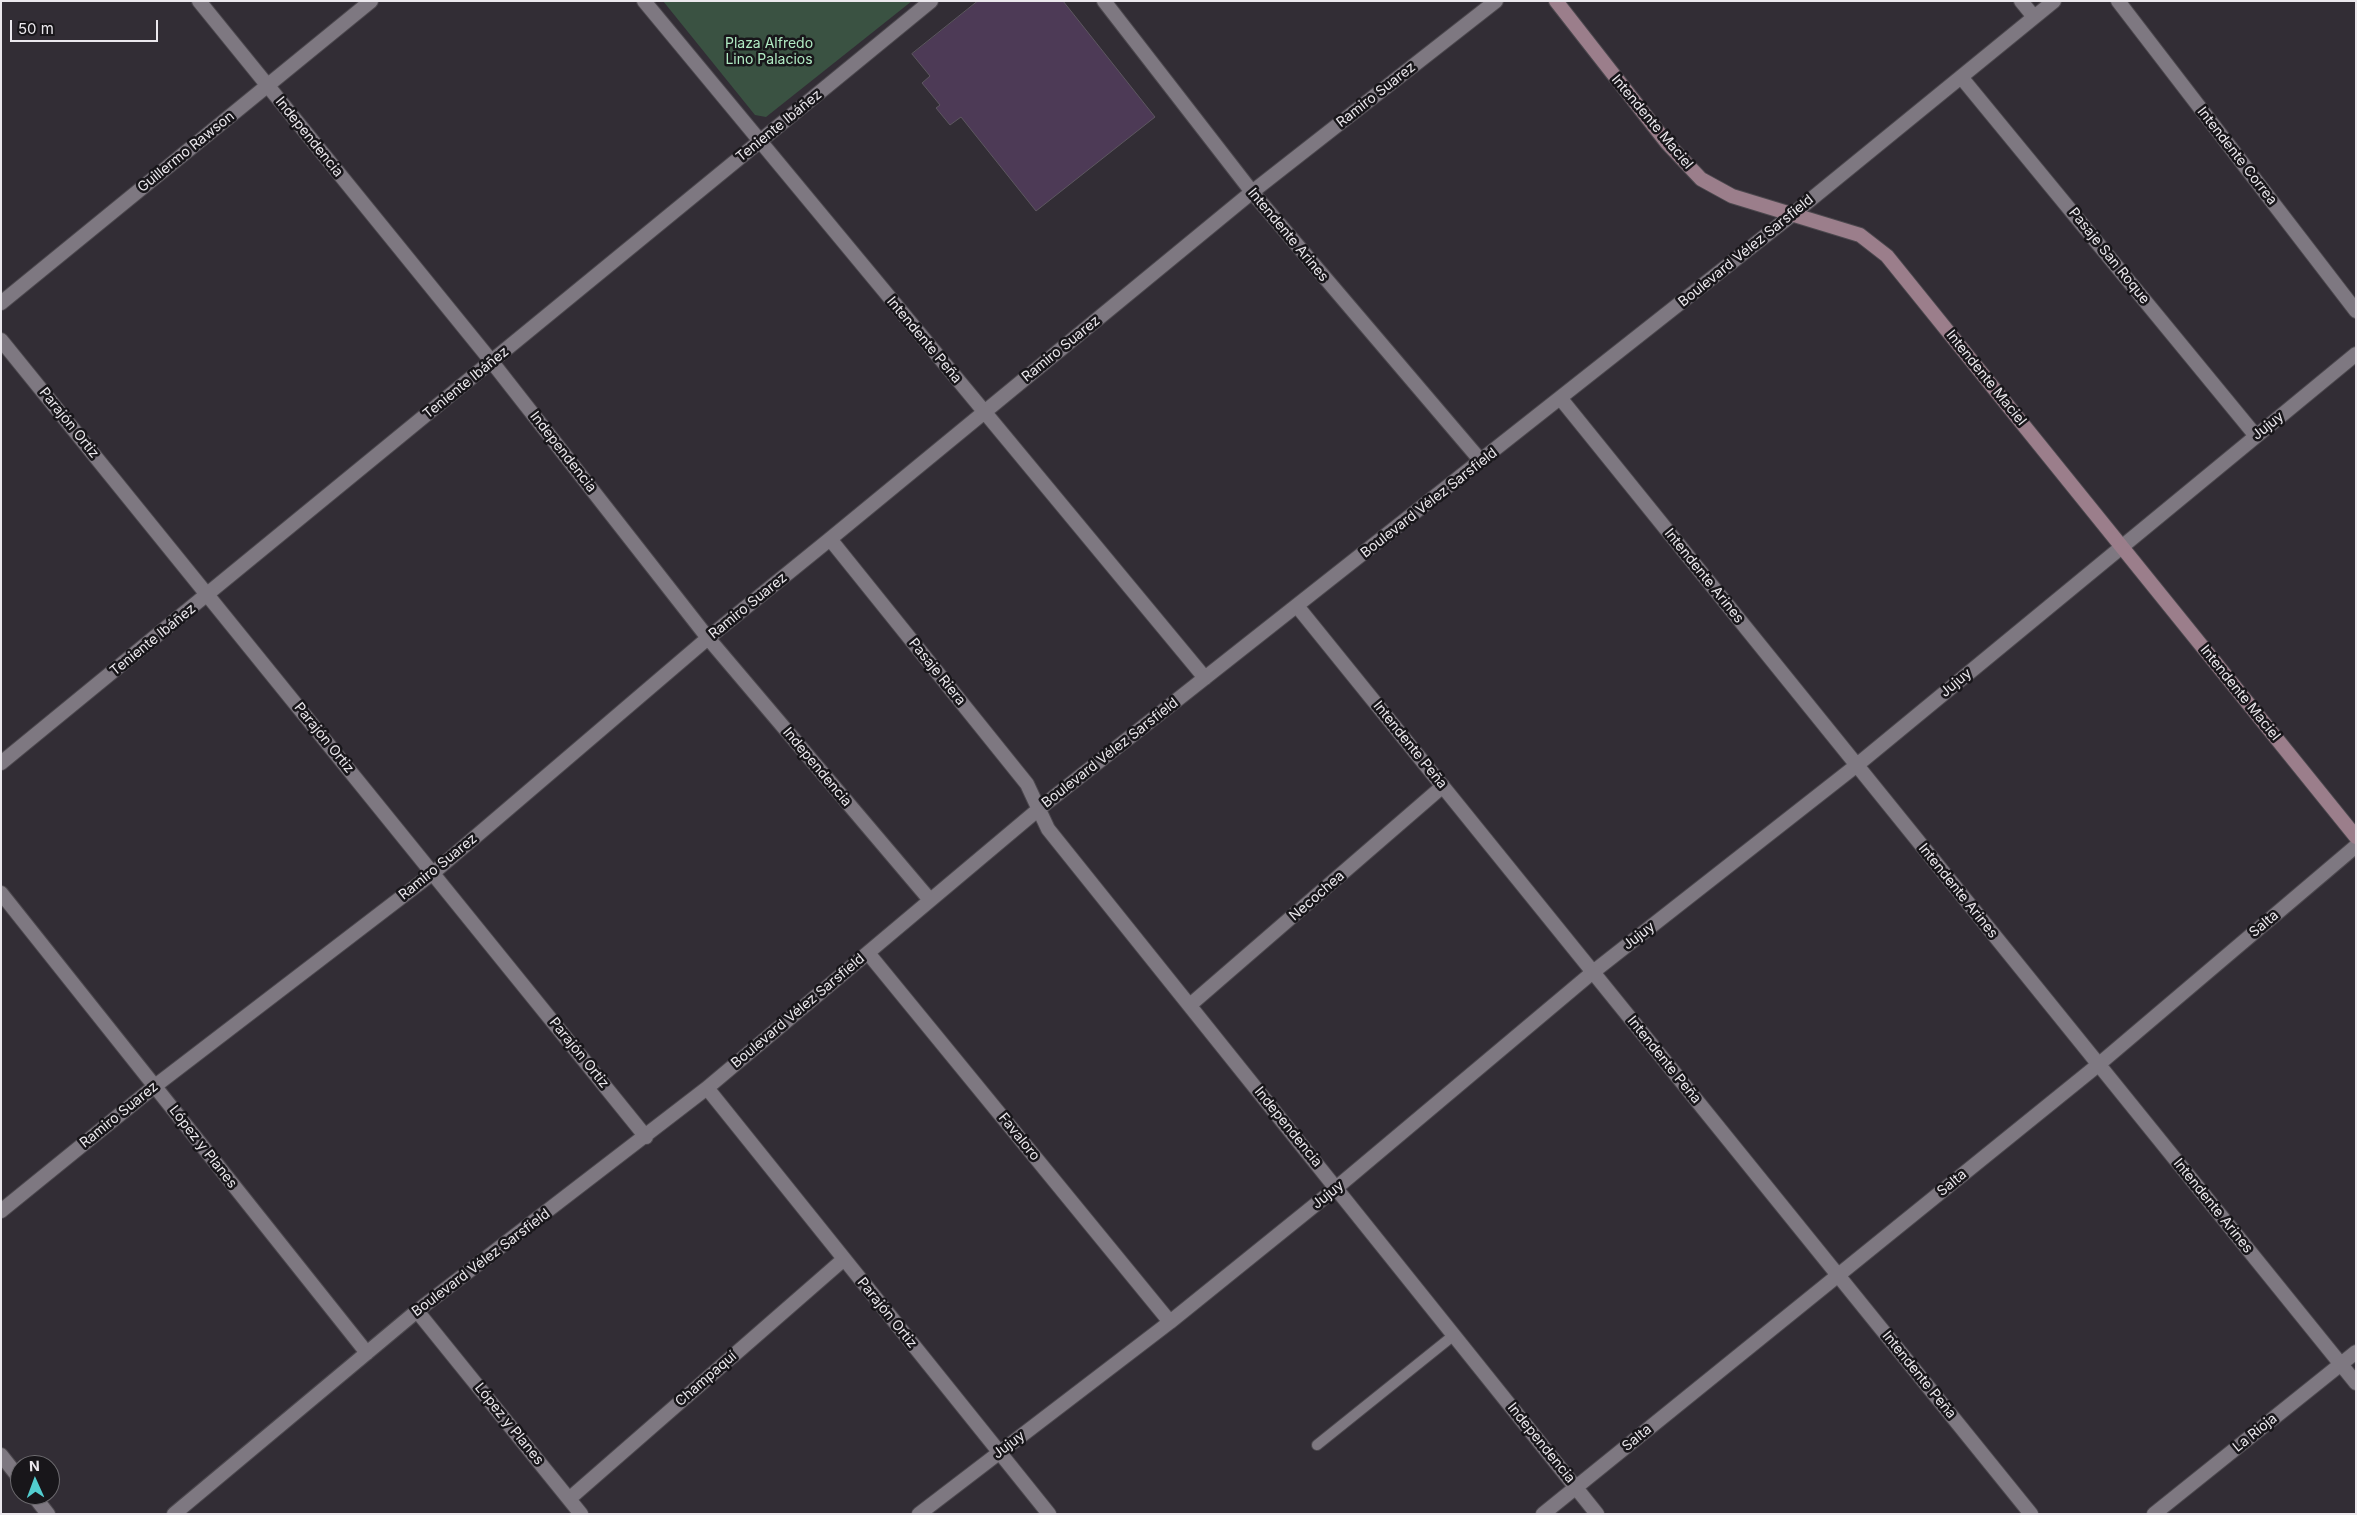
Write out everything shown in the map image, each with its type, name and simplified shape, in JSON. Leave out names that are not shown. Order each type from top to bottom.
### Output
[{"type":"main road","name":"Intendente Maciel","points":[[1556,1],[1665,141],[1701,179],[1732,196],[1860,235],[1887,256],[2356,837]]},
{"type":"street","name":"Independencia","points":[[199,1],[492,362],[708,638],[930,900]]},
{"type":"street","name":"Guillermo Rawson","points":[[1,303],[371,1]]},
{"type":"street","name":"Intendente Peña","points":[[644,1],[759,143],[1205,678]]},
{"type":"street","name":"Teniente Ibáñez","points":[[1,764],[931,1]]},
{"type":"street","name":"Intendente Arines","points":[[1104,1],[1252,192],[1482,461]]},
{"type":"street","name":"Ramiro Suarez","points":[[1,1211],[155,1086],[433,873],[708,638],[1252,192],[1496,1]]},
{"type":"street","points":[[2021,1],[2034,17]]},
{"type":"street","name":"Boulevard Vélez Sarsfield","points":[[174,1514],[417,1312],[707,1088],[1040,808],[1793,214],[2054,1]]},
{"type":"street","name":"Intendente Correa","points":[[2118,1],[2356,311]]},
{"type":"street","name":"Pasaje San Roque","points":[[1961,77],[2256,436]]},
{"type":"street","name":"Parajón Ortiz","points":[[1,340],[646,1137]]},
{"type":"street","name":"Jujuy","points":[[919,1514],[1170,1322],[1336,1188],[1593,972],[1857,765],[2356,354]]},
{"type":"street","name":"Intendente Arines","points":[[1561,398],[2356,1384]]},
{"type":"street","name":"Pasaje Riera","points":[[830,539],[1027,784],[1040,808]]},
{"type":"street","name":"Intendente Peña","points":[[1297,606],[2031,1514]]},
{"type":"street","name":"Necochea","points":[[1190,1006],[1443,786]]},
{"type":"street","name":"Independencia","points":[[1040,808],[1048,829],[1597,1514]]},
{"type":"street","name":"Salta","points":[[1543,1514],[2098,1065],[2356,846]]},
{"type":"street","name":"López y Planes","points":[[1,893],[367,1354]]},
{"type":"street","name":"Favaloro","points":[[868,953],[1170,1322]]},
{"type":"street","name":"Parajón Ortiz","points":[[707,1088],[1049,1514]]},
{"type":"street","name":"Champaquí","points":[[569,1499],[844,1259]]},
{"type":"street","name":"López y Planes","points":[[417,1312],[581,1514]]},
{"type":"street","name":"La Rioja","points":[[2154,1514],[2356,1352]]},
{"type":"street","points":[[1,1455],[10,1466]]},
{"type":"lane","points":[[1317,1445],[1454,1335]]},
{"type":"green space","name":"Plaza Alfredo Lino Palacios","points":[[663,1],[912,1],[766,117],[755,115]]},
{"type":"building","points":[[978,1],[1063,1],[1155,117],[1036,211],[961,117],[950,125],[936,108],[940,105],[922,83],[930,76],[912,54]]}]
